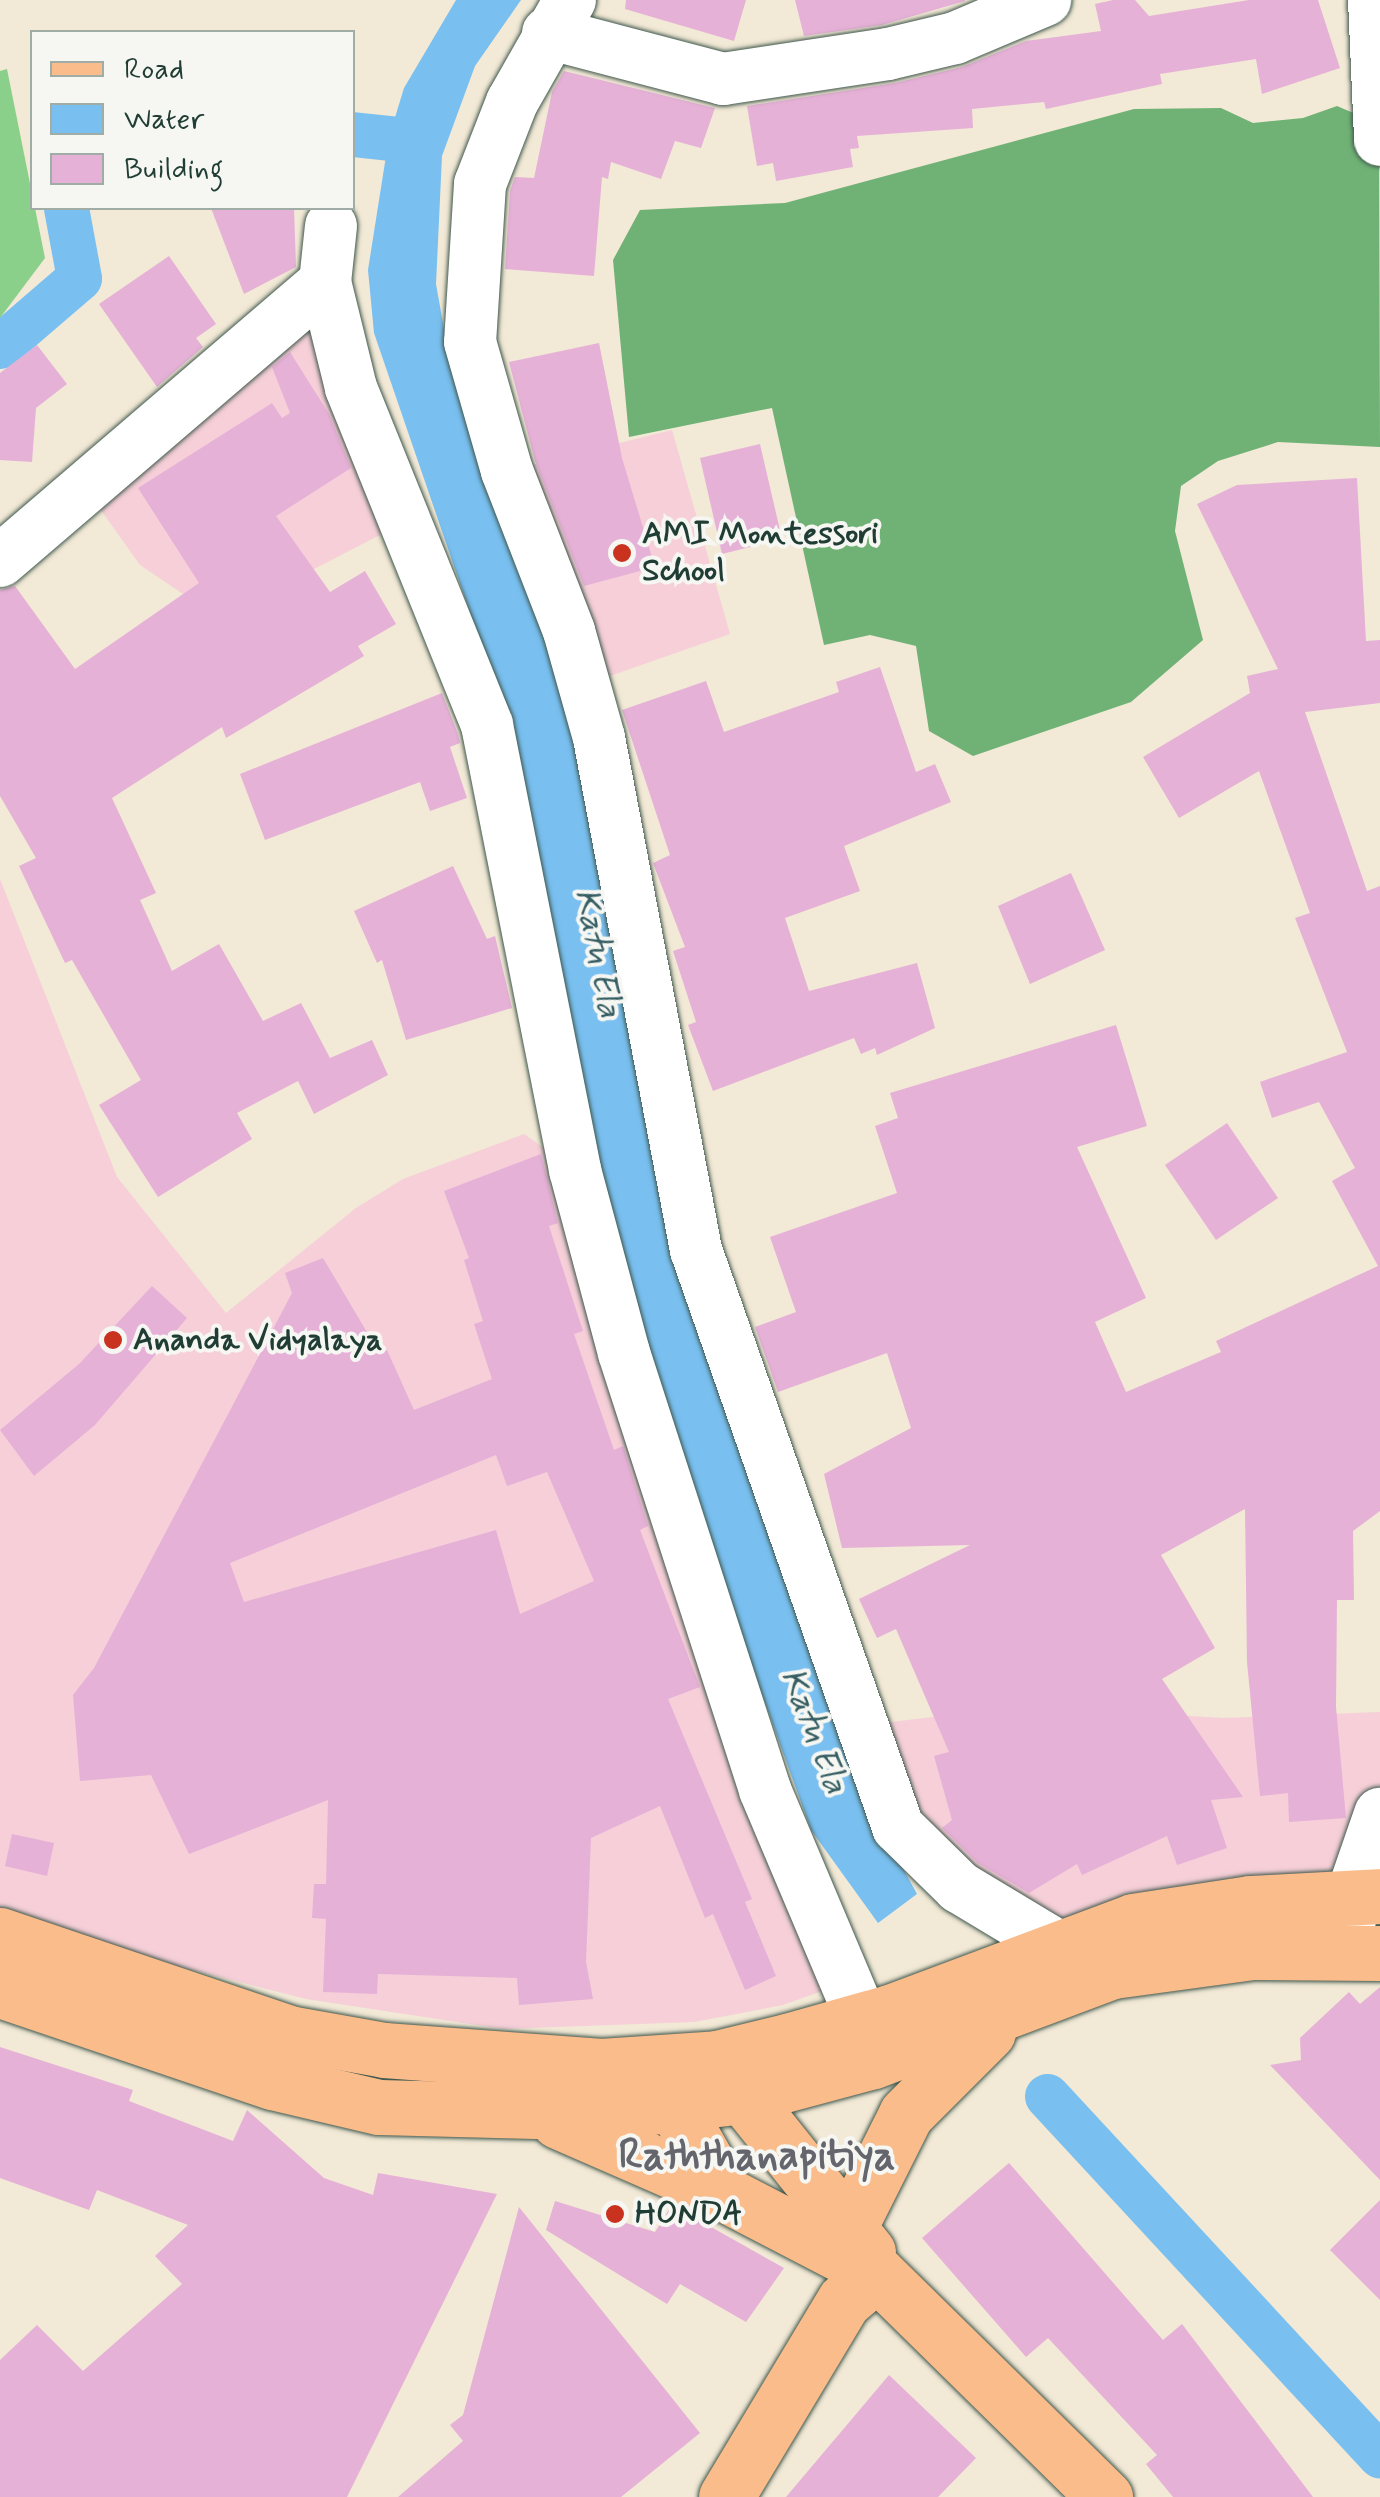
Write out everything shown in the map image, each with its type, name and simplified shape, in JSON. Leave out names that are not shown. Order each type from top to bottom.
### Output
[{"type":"main road","points":[[0,1935],[289,2032],[384,2050],[601,2066],[717,2058],[862,2020],[1057,1946],[1174,1913],[1366,1896]]},
{"type":"main road","points":[[0,1990],[272,2082],[379,2107],[534,2112],[676,2108],[743,2096],[903,2052],[1113,1971],[1253,1952],[1363,1952]]},
{"type":"main road","points":[[850,2226],[906,2114],[937,2076],[1012,2010]]},
{"type":"main road","points":[[743,2096],[850,2226],[877,2273],[1105,2497]]},
{"type":"main road","points":[[676,2108],[725,2194]]},
{"type":"main road","points":[[534,2112],[725,2194],[877,2273]]},
{"type":"main road","points":[[726,2497],[844,2300],[877,2273]]},
{"type":"street","points":[[1045,0],[955,38],[888,54],[722,79],[559,16],[480,184],[470,342],[507,471],[568,631],[599,738],[696,1250],[898,1827],[959,1887],[1057,1946]]},
{"type":"street","points":[[1374,0],[1380,140]]},
{"type":"street","points":[[330,226],[325,282],[350,388],[487,725],[576,1170],[624,1354],[765,1790],[862,2020]]},
{"type":"street","points":[[0,562],[325,282]]},
{"type":"street","points":[[1363,1952],[1366,1896],[1380,1814]]},
{"type":"shaded area","points":[[325,282],[405,522],[219,618],[140,565],[86,489]]},
{"type":"shaded area","name":"AMI Montessori School","points":[[672,430],[730,634],[584,685],[507,471]]},
{"type":"shaded area","points":[[0,879],[117,1177],[226,1313],[356,1208],[403,1179],[524,1134],[575,1170],[836,1986],[783,2005],[694,2022],[503,2029],[306,1999],[0,1921]]},
{"type":"shaded area","points":[[1022,1706],[1223,1718],[1380,1712],[1380,1867],[1256,1878],[992,1933],[859,1726]]},
{"type":"green space","points":[[7,69],[30,183],[30,210],[35,210],[45,258],[0,318],[0,71]]},
{"type":"green space","points":[[1337,106],[1379,124],[1380,447],[1278,442],[1218,461],[1181,486],[1175,531],[1203,640],[1131,702],[973,756],[929,731],[916,646],[870,635],[824,645],[772,408],[629,437],[613,260],[640,210],[785,203],[1134,109],[1221,108],[1253,123],[1303,118]]},
{"type":"water","points":[[456,0],[521,0],[475,66],[442,156],[436,284],[449,357],[569,680],[693,1270],[882,1830],[917,1894],[878,1923],[811,1830],[635,1343],[503,709],[374,333],[368,270],[389,137],[404,88]]},
{"type":"building","points":[[626,0],[746,0],[734,41],[625,9]]},
{"type":"building","points":[[795,0],[965,1],[882,25],[804,36]]},
{"type":"building","points":[[1135,0],[1149,16],[1249,0],[1318,0],[1340,68],[1262,94],[1256,59],[1160,74],[1162,84],[1046,109],[1044,102],[972,109],[973,128],[857,136],[859,148],[850,149],[853,167],[776,181],[773,163],[757,166],[747,106],[895,83],[962,67],[1026,41],[1101,31],[1095,4]]},
{"type":"building","points":[[564,71],[715,108],[701,148],[675,141],[661,179],[611,162],[608,179],[602,177],[594,276],[505,269],[510,191],[515,177],[534,178],[552,92]]},
{"type":"building","points":[[212,210],[294,210],[296,267],[244,294]]},
{"type":"building","points":[[169,256],[216,324],[196,338],[203,347],[157,387],[99,304]]},
{"type":"building","points":[[599,343],[622,458],[655,567],[584,586],[535,461],[509,362]]},
{"type":"building","points":[[37,345],[67,384],[36,408],[32,462],[0,460],[0,373]]},
{"type":"building","points":[[290,352],[329,414],[351,468],[276,516],[330,592],[365,571],[396,624],[358,646],[364,656],[226,738],[222,727],[112,798],[156,893],[140,900],[172,971],[219,944],[263,1021],[301,1003],[330,1058],[372,1040],[388,1075],[314,1114],[298,1081],[237,1113],[252,1139],[158,1197],[99,1105],[141,1080],[72,960],[65,963],[19,866],[36,858],[0,796],[0,590],[15,586],[75,669],[199,583],[138,488],[272,403],[282,418],[290,413],[272,367]]},
{"type":"building","points":[[760,444],[782,539],[722,554],[700,458]]},
{"type":"building","points":[[1357,478],[1366,641],[1380,640],[1380,703],[1305,712],[1367,891],[1380,886],[1380,1511],[1353,1531],[1354,1600],[1337,1600],[1336,1707],[1346,1818],[1289,1822],[1288,1793],[1260,1796],[1247,1662],[1245,1509],[1161,1555],[1215,1648],[1162,1679],[1243,1797],[1211,1800],[1227,1848],[1177,1865],[1167,1836],[1082,1875],[1077,1864],[1029,1893],[978,1863],[942,1828],[952,1820],[934,1756],[949,1752],[896,1629],[877,1638],[859,1599],[970,1545],[842,1548],[824,1474],[911,1428],[887,1353],[778,1392],[755,1327],[796,1312],[770,1237],[897,1193],[875,1126],[898,1118],[890,1093],[1116,1025],[1147,1126],[1077,1147],[1146,1298],[1095,1322],[1126,1392],[1221,1352],[1216,1341],[1378,1266],[1332,1181],[1355,1168],[1319,1102],[1272,1118],[1260,1082],[1347,1052],[1295,918],[1310,913],[1259,771],[1179,818],[1143,757],[1250,693],[1247,676],[1278,669],[1197,504],[1237,485]]},
{"type":"building","points":[[880,667],[916,772],[935,764],[951,802],[844,846],[860,891],[785,918],[809,991],[917,963],[935,1028],[877,1055],[875,1048],[861,1054],[854,1038],[713,1091],[688,1025],[696,1022],[673,951],[685,947],[653,863],[670,855],[622,710],[706,681],[724,732],[839,692],[836,682]]},
{"type":"building","points":[[442,693],[458,734],[460,743],[450,747],[467,798],[430,811],[420,782],[265,840],[240,774]]},
{"type":"building","points":[[453,866],[487,939],[495,936],[512,1008],[406,1040],[382,960],[377,963],[354,911]]},
{"type":"building","points":[[1071,873],[1105,950],[1030,984],[998,906]]},
{"type":"building","points":[[1227,1123],[1278,1198],[1216,1240],[1165,1165]]},
{"type":"building","points":[[541,1154],[558,1223],[549,1226],[583,1331],[574,1334],[614,1450],[623,1446],[648,1526],[640,1530],[700,1687],[668,1699],[752,1899],[745,1902],[776,1976],[745,1990],[713,1914],[705,1918],[660,1806],[591,1838],[586,1962],[593,1999],[519,2005],[517,1978],[378,1974],[377,1994],[323,1992],[326,1919],[312,1918],[314,1884],[326,1884],[328,1800],[189,1854],[151,1775],[80,1781],[73,1695],[94,1668],[292,1293],[285,1273],[323,1258],[380,1354],[387,1350],[414,1410],[492,1379],[474,1324],[483,1321],[464,1260],[469,1258],[444,1191]],"holes":[[[496,1455],[507,1486],[547,1472],[594,1581],[520,1614],[496,1530],[244,1602],[230,1563]]]},
{"type":"building","points":[[152,1286],[187,1318],[95,1425],[34,1476],[0,1430],[79,1364]]},
{"type":"building","points":[[12,1834],[54,1843],[47,1876],[5,1866]]},
{"type":"building","points":[[1380,1987],[1380,2180],[1270,2065],[1301,2060],[1300,2038],[1349,1992],[1360,2004]]},
{"type":"building","points":[[0,2047],[133,2090],[129,2101],[233,2141],[247,2110],[324,2178],[373,2195],[378,2173],[497,2194],[347,2497],[0,2497],[0,2360],[37,2325],[83,2371],[182,2284],[155,2256],[188,2225],[97,2190],[89,2210],[0,2178]]},
{"type":"building","points":[[1009,2163],[1163,2340],[1182,2324],[1313,2497],[1173,2497],[1146,2464],[1157,2455],[1048,2338],[1026,2357],[922,2238]]},
{"type":"building","points":[[1380,2200],[1380,2300],[1330,2250]]},
{"type":"building","points":[[555,2201],[655,2232],[672,2205],[784,2268],[746,2322],[680,2284],[667,2304],[546,2230]]},
{"type":"building","points":[[519,2207],[700,2433],[621,2497],[398,2497],[463,2441],[450,2425],[463,2415]]},
{"type":"building","points":[[889,2375],[976,2458],[938,2497],[786,2497]]},
{"type":"waterway","points":[[355,134],[417,141]]},
{"type":"waterway","points":[[0,346],[79,278],[66,210]]},
{"type":"waterway","name":"Katu Ela","points":[[1047,2096],[1380,2455]]},
{"type":"place","name":"AMI Montessori School","points":[[622,553]]},
{"type":"place","name":"Ananda Vidyalaya","points":[[113,1340]]},
{"type":"place","name":"HONDA","points":[[615,2214]]},
{"type":"district","name":"Raththanapitiya","points":[[757,2157]]}]
